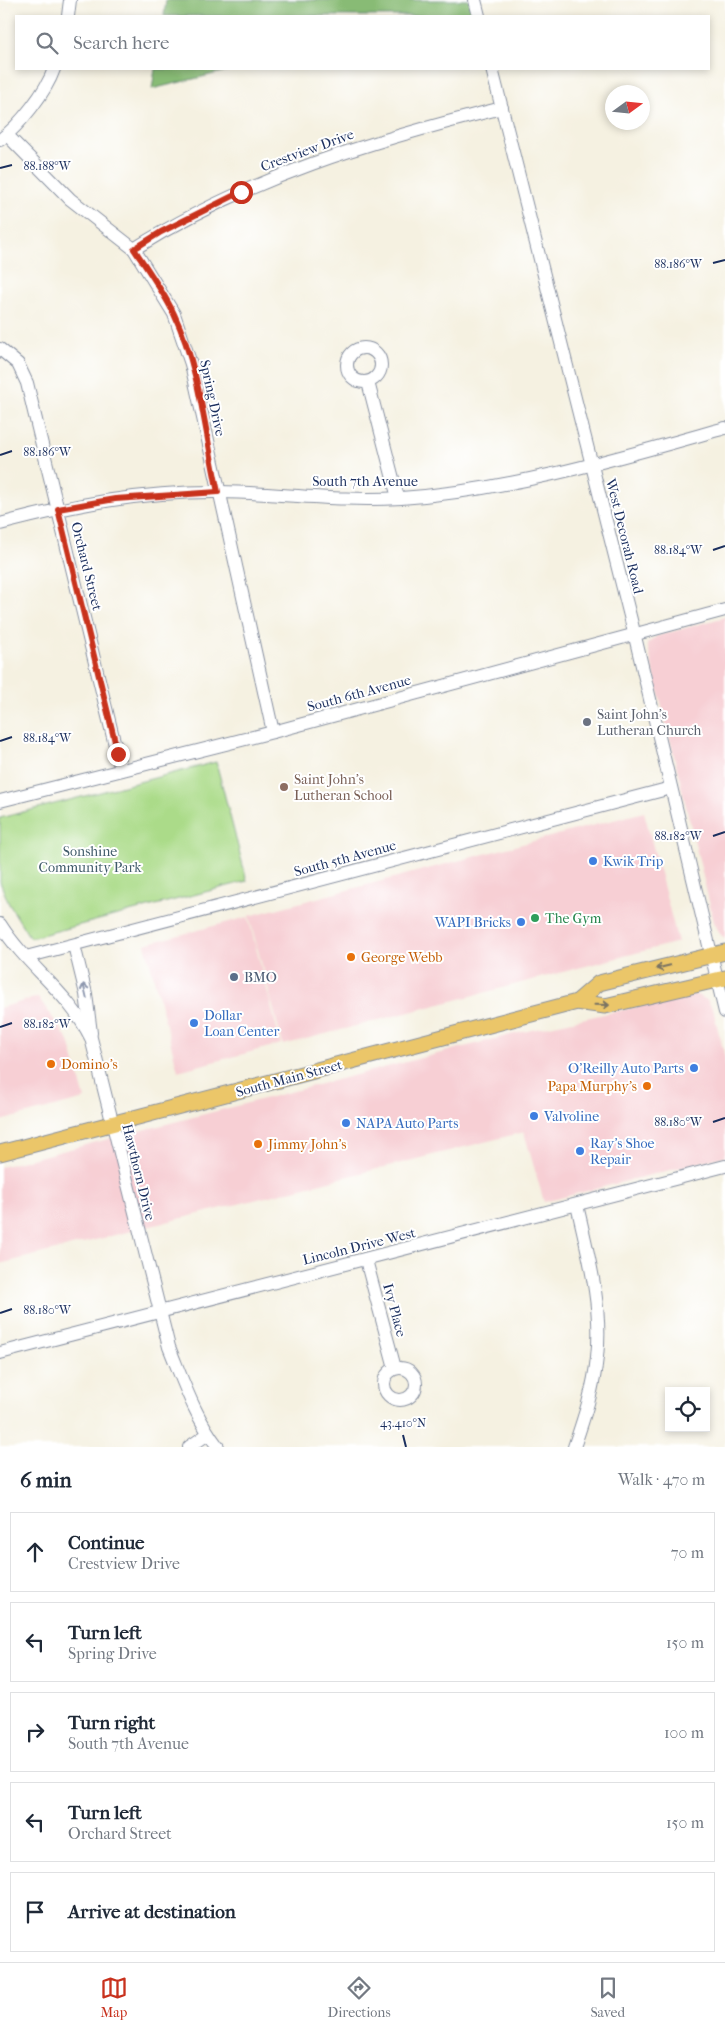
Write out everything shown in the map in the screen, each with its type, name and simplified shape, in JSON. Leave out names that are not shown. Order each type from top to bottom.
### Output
[{"type":"main road","name":"South Main Street","points":[[577,1002],[599,983],[718,954]]},
{"type":"main road","name":"South Main Street","points":[[0,1153],[577,1002],[605,1006],[721,979]]},
{"type":"street","points":[[68,15],[70,0]]},
{"type":"street","points":[[475,0],[479,15]]},
{"type":"street","points":[[3,137],[34,104],[51,78],[54,70]]},
{"type":"street","name":"West Decorah Road","points":[[492,70],[671,788],[718,954],[725,1012]]},
{"type":"street","name":"Crestview Drive","points":[[134,249],[161,232],[283,174],[373,142],[502,108]]},
{"type":"street","name":"Spring Drive","points":[[3,137],[70,199],[134,249],[163,294],[182,334],[191,364],[273,732]]},
{"type":"street","name":"Orchard Street","points":[[0,349],[18,364],[27,383],[121,770]]},
{"type":"street","points":[[368,382],[398,498]]},
{"type":"street","name":"South 7th Avenue","points":[[0,524],[58,509],[115,499],[218,492],[398,498],[454,493],[509,484],[592,465],[725,428]]},
{"type":"street","name":"South 6th Avenue","points":[[0,801],[273,732],[725,610]]},
{"type":"street","name":"South 5th Avenue","points":[[26,957],[671,788]]},
{"type":"street","name":"Hawthorn Drive","points":[[0,924],[9,938],[67,999],[80,1017],[91,1038],[160,1312],[176,1365],[208,1434],[218,1447]]},
{"type":"street","points":[[74,945],[86,994],[91,1038]]},
{"type":"street","name":"Lincoln Drive West","points":[[0,1353],[725,1166]]},
{"type":"street","points":[[574,1447],[586,1411],[597,1357],[596,1286],[577,1205]]},
{"type":"street","name":"Ivy Place","points":[[366,1260],[396,1368]]},
{"type":"street","points":[[189,1447],[208,1434]]},
{"type":"shaded area","points":[[725,617],[725,938],[720,934],[714,922],[647,644],[657,636]]},
{"type":"shaded area","points":[[644,812],[678,942],[283,1045],[249,916]]},
{"type":"shaded area","points":[[248,917],[281,1044],[178,1071],[145,944]]},
{"type":"shaded area","points":[[695,994],[707,1000],[713,1009],[725,1058],[725,1156],[544,1202],[524,1132],[0,1264],[0,1167],[518,1033]]},
{"type":"shaded area","points":[[38,997],[69,1041],[85,1099],[0,1121],[0,1008]]},
{"type":"green space","points":[[166,0],[469,0],[471,11],[455,15],[164,15]]},
{"type":"green space","points":[[155,70],[231,70],[152,89]]},
{"type":"green space","name":"Sonshine Community Park","points":[[216,762],[247,881],[30,938],[9,904],[0,882],[0,818]]},
{"type":"place","name":"Saint John's Lutheran Church","points":[[587,722]]},
{"type":"place","name":"Saint John's Lutheran School","points":[[284,787]]},
{"type":"place","name":"Kwik Trip","points":[[593,861]]},
{"type":"place","name":"The Gym","points":[[535,918]]},
{"type":"place","name":"WAPI Bricks","points":[[521,922]]},
{"type":"place","name":"George Webb","points":[[351,957]]},
{"type":"place","name":"BMO","points":[[234,977]]},
{"type":"place","name":"Dollar Loan Center","points":[[194,1023]]},
{"type":"place","name":"Domino's","points":[[51,1064]]},
{"type":"place","name":"O'Reilly Auto Parts","points":[[694,1068]]},
{"type":"place","name":"Papa Murphy's","points":[[647,1086]]},
{"type":"place","name":"Valvoline","points":[[534,1116]]},
{"type":"place","name":"NAPA Auto Parts","points":[[346,1123]]},
{"type":"place","name":"Jimmy John's","points":[[258,1144]]},
{"type":"place","name":"Ray's Shoe Repair","points":[[580,1151]]},
{"type":"route","points":[[118,754],[58,509],[115,499],[218,492],[191,364],[182,334],[163,294],[134,249],[161,232],[241,192]]}]
